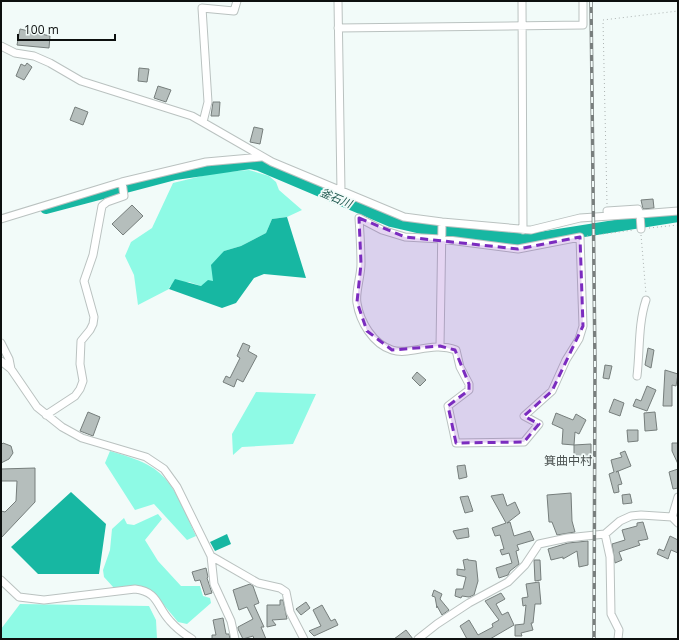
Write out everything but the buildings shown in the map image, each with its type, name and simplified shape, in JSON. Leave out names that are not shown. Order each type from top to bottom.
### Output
[{"type":"street","points":[[203,122],[208,102],[202,8],[234,11],[237,1]]},
{"type":"street","points":[[338,1],[341,191]]},
{"type":"street","points":[[522,1],[523,230]]},
{"type":"street","points":[[338,28],[522,27],[584,25],[583,1]]},
{"type":"street","points":[[1,46],[15,53],[34,56],[50,63],[81,81],[177,110],[203,122],[256,151],[261,157],[404,217],[442,225],[523,230],[544,228],[580,218],[640,215],[678,211]]},
{"type":"street","points":[[1,219],[122,182],[206,162],[261,157]]},
{"type":"street","points":[[46,415],[67,402],[80,389],[83,381],[80,364],[81,341],[90,330],[94,317],[84,281],[93,255],[102,206],[107,202],[124,196],[122,182]]},
{"type":"street","points":[[607,211],[638,209],[641,228]]},
{"type":"street","points":[[359,218],[382,230],[406,237],[441,238],[518,249],[580,237],[583,326],[579,339],[566,360],[552,391],[524,416],[540,424],[524,442],[456,443],[448,406],[469,390],[469,384],[460,366],[456,350],[440,346],[404,351],[392,350],[380,343],[367,331],[356,302],[362,264],[359,218]]},
{"type":"street","points":[[440,346],[442,225]]},
{"type":"street","points":[[637,376],[640,351],[641,316],[646,300]]},
{"type":"street","points":[[1,342],[9,359],[11,369]]},
{"type":"street","points":[[1,361],[11,369],[33,402],[46,415],[62,427],[82,438],[146,457],[164,469],[177,487],[211,556],[214,584],[231,621],[235,639]]},
{"type":"street","points":[[672,517],[678,497]]},
{"type":"street","points":[[418,639],[437,624],[463,607],[508,582],[525,565],[539,544],[567,538],[606,534],[620,521],[631,516],[641,515],[672,517],[678,523]]},
{"type":"street","points":[[606,534],[610,557],[611,614],[619,630],[618,639]]},
{"type":"street","points":[[211,556],[258,583],[280,588],[286,592],[290,612],[304,639]]},
{"type":"street","points":[[1,580],[19,597],[44,600],[136,589],[146,590],[158,601],[170,622],[192,639]]},
{"type":"path","points":[[607,211],[604,20],[678,11]]},
{"type":"path","points":[[641,228],[646,300]]},
{"type":"highlighted area","points":[[359,218],[405,237],[518,249],[580,237],[583,326],[552,391],[524,416],[539,424],[524,442],[456,443],[448,406],[469,390],[469,384],[455,350],[440,346],[392,350],[367,331],[357,302],[361,264]]},
{"type":"shaded area","points":[[249,170],[269,176],[276,182],[279,190],[302,210],[287,217],[272,219],[266,233],[241,246],[224,251],[213,281],[201,286],[189,282],[170,286],[169,289],[138,305],[134,275],[125,256],[131,242],[152,228],[173,183],[214,173]]},
{"type":"shaded area","points":[[287,217],[306,278],[264,274],[254,278],[236,303],[222,308],[169,289],[175,279],[201,286],[208,280],[213,281],[211,265],[224,251],[241,246],[266,233],[272,219]]},
{"type":"shaded area","points":[[256,392],[316,394],[293,444],[242,447],[233,455],[232,434]]},
{"type":"shaded area","points":[[110,451],[144,463],[165,478],[177,496],[196,536],[187,540],[154,504],[135,510],[105,463]]},
{"type":"shaded area","points":[[71,492],[106,524],[99,574],[38,574],[11,547]]},
{"type":"shaded area","points":[[158,514],[162,519],[145,540],[158,561],[181,586],[200,586],[203,596],[210,598],[211,603],[187,624],[178,622],[154,593],[141,587],[114,588],[104,577],[103,570],[110,550],[112,529],[124,518],[127,524],[134,525]]},
{"type":"shaded area","points":[[227,534],[231,544],[215,551],[210,542]]},
{"type":"shaded area","points":[[20,604],[149,606],[156,620],[157,639],[1,639],[1,629]]},
{"type":"waterway","name":"釜石川","points":[[46,208],[175,174],[250,163],[259,165],[391,221],[430,230],[527,240],[678,216]]},
{"type":"railway","points":[[591,1],[595,365],[594,639]]},
{"type":"district","name":"箕曲中村","points":[[568,461]]}]
